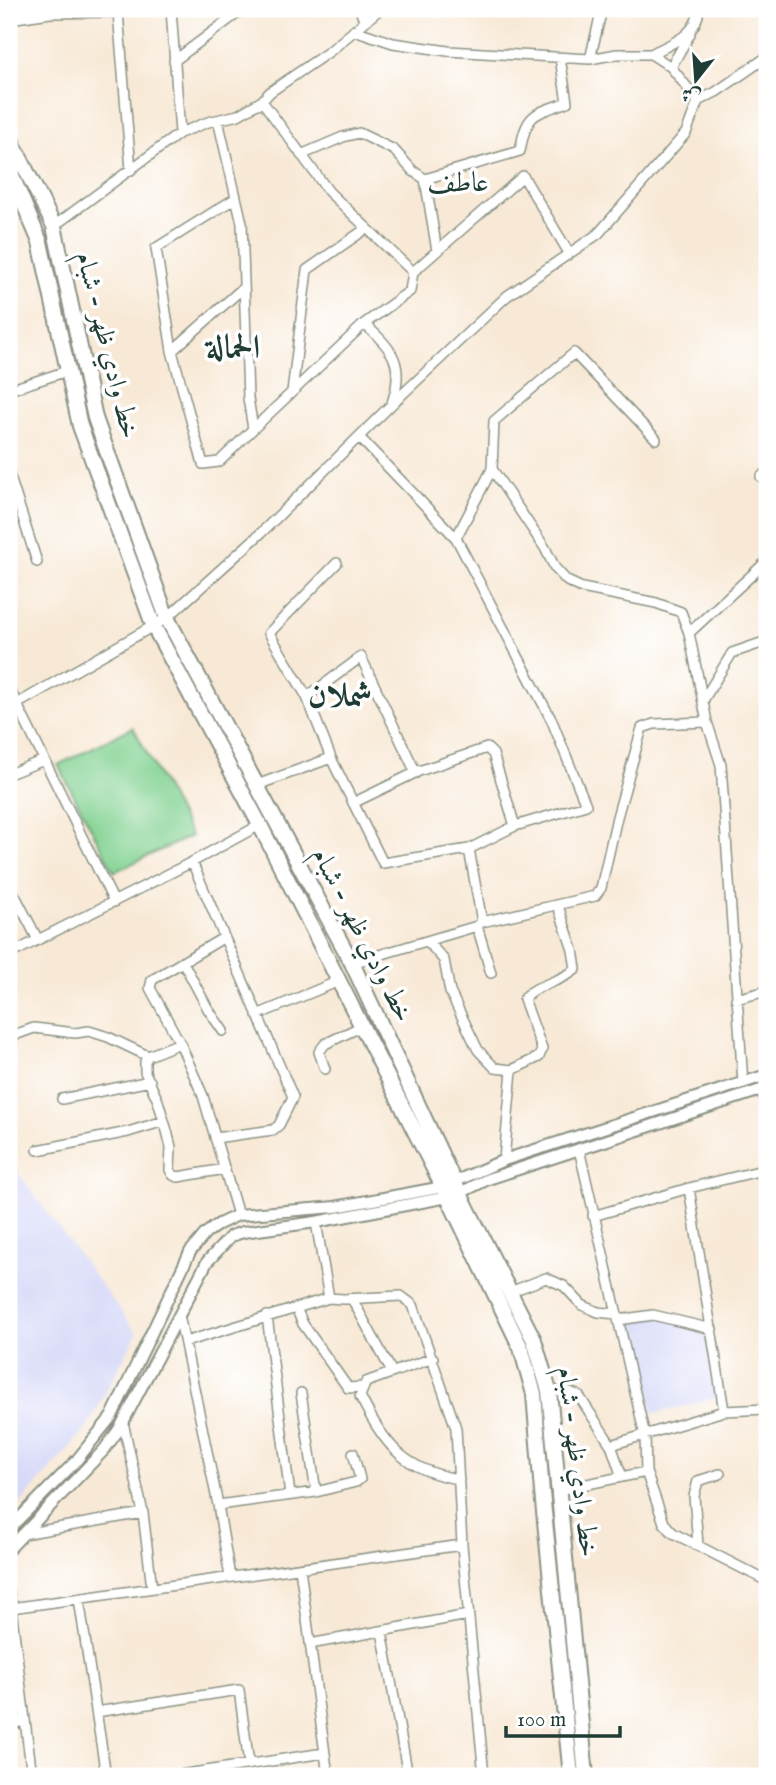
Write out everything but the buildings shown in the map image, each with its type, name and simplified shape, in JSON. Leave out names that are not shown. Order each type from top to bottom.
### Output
[{"type":"main road","name":"خط وادي ظهر - شبام","points":[[9,136],[54,226],[95,418],[167,618],[352,963],[521,1348],[534,1394],[571,1776]]},
{"type":"main road","name":"خط وادي ظهر - شبام","points":[[9,169],[40,242],[80,426],[154,627],[260,825],[362,1026],[534,1340],[549,1391],[586,1776]]},
{"type":"street","points":[[171,9],[180,133]]},
{"type":"street","points":[[174,61],[243,9]]},
{"type":"street","points":[[360,9],[364,21]]},
{"type":"street","points":[[54,226],[180,133],[238,115],[262,101],[270,92],[330,51],[380,9]]},
{"type":"street","points":[[590,60],[602,9]]},
{"type":"street","points":[[671,67],[691,32],[699,9]]},
{"type":"street","points":[[9,19],[27,13],[96,10],[118,12],[131,170]]},
{"type":"street","points":[[354,30],[393,43],[448,51],[590,60],[617,54],[651,54],[691,32]]},
{"type":"street","points":[[651,54],[671,67],[698,101]]},
{"type":"street","points":[[425,179],[520,151],[524,128],[534,114],[567,102],[561,58]]},
{"type":"street","points":[[17,704],[167,618],[261,533],[507,296],[598,234],[686,134],[698,101],[767,58]]},
{"type":"street","points":[[262,101],[329,192],[413,272]]},
{"type":"street","points":[[218,120],[242,223],[248,398],[253,429]]},
{"type":"street","points":[[301,155],[342,137],[359,133],[394,150],[413,171],[425,179],[437,251]]},
{"type":"street","points":[[236,198],[156,248],[172,351],[203,464],[219,462],[364,324],[410,291],[413,272],[523,176],[569,253]]},
{"type":"street","points":[[292,393],[307,270],[367,228]]},
{"type":"street","points":[[172,351],[244,287]]},
{"type":"street","points":[[364,324],[385,341],[393,355],[397,381],[392,404]]},
{"type":"street","points":[[456,538],[492,469],[495,421],[574,353],[656,439]]},
{"type":"street","points":[[9,390],[67,371]]},
{"type":"street","points":[[337,563],[269,633],[307,697],[331,758],[383,863],[469,849],[515,826],[586,805],[552,721],[456,538],[359,437]]},
{"type":"street","points":[[492,469],[545,548],[555,568],[567,581],[582,588],[656,603],[681,612],[689,633],[707,722],[721,765],[743,1083]]},
{"type":"street","points":[[9,474],[37,562]]},
{"type":"street","points":[[689,633],[767,561]]},
{"type":"street","points":[[704,699],[732,653],[767,641]]},
{"type":"street","points":[[307,697],[361,657],[416,773]]},
{"type":"street","points":[[9,688],[114,901]]},
{"type":"street","points":[[352,963],[480,924],[595,896],[601,888],[617,817],[642,728],[654,724],[707,722]]},
{"type":"street","points":[[353,803],[416,773],[487,748],[493,754],[515,826]]},
{"type":"street","points":[[257,785],[331,758]]},
{"type":"street","points":[[9,774],[44,760]]},
{"type":"street","points":[[14,952],[260,825]]},
{"type":"street","points":[[469,849],[480,924],[491,973]]},
{"type":"street","points":[[192,862],[293,1097],[274,1130],[215,1138]]},
{"type":"street","points":[[9,884],[38,940]]},
{"type":"street","points":[[428,942],[444,960],[450,992],[478,1050],[495,1068],[512,1070],[539,1057],[542,1049],[524,999],[528,992],[567,977],[576,969],[573,950],[558,906]]},
{"type":"street","points":[[223,938],[152,980],[150,988],[180,1043],[203,1096],[238,1216]]},
{"type":"street","points":[[183,962],[223,1031]]},
{"type":"street","points":[[257,1015],[339,981]]},
{"type":"street","points":[[736,999],[767,991]]},
{"type":"street","points":[[325,1069],[319,1052],[324,1044],[362,1026]]},
{"type":"street","points":[[9,1037],[34,1028],[75,1033],[89,1031],[148,1056]]},
{"type":"street","points":[[180,1043],[148,1056],[145,1061],[145,1072],[171,1147],[170,1170],[178,1177],[225,1169]]},
{"type":"street","points":[[504,1160],[512,1070]]},
{"type":"street","points":[[9,1529],[96,1439],[112,1416],[190,1252],[206,1233],[219,1224],[238,1216],[335,1208],[451,1190],[504,1160],[767,1076]]},
{"type":"street","points":[[62,1099],[150,1082]]},
{"type":"street","points":[[9,1549],[104,1450],[123,1422],[207,1262],[230,1236],[253,1230],[316,1222],[451,1190],[766,1089],[767,1113]]},
{"type":"street","points":[[38,1150],[128,1132],[164,1121]]},
{"type":"street","points":[[579,1149],[645,1436],[646,1472],[667,1527],[673,1533],[767,1581]]},
{"type":"street","points":[[593,1216],[767,1169]]},
{"type":"street","points":[[689,1188],[724,1411]]},
{"type":"street","points":[[316,1222],[329,1298]]},
{"type":"street","points":[[510,1292],[546,1278],[564,1286],[582,1305],[598,1312],[617,1317],[653,1315],[712,1329]]},
{"type":"street","points":[[185,1342],[329,1298],[401,1296],[413,1305],[456,1428],[462,1545],[484,1776]]},
{"type":"street","points":[[352,1299],[392,1372]]},
{"type":"street","points":[[296,1308],[303,1324],[348,1388],[362,1387]]},
{"type":"street","points":[[179,1315],[230,1577]]},
{"type":"street","points":[[267,1317],[290,1495]]},
{"type":"street","points":[[433,1358],[366,1382],[360,1396],[392,1449],[412,1465],[435,1475],[459,1479]]},
{"type":"street","points":[[549,1391],[567,1391],[579,1396],[611,1445],[622,1477]]},
{"type":"street","points":[[301,1393],[316,1492]]},
{"type":"street","points":[[611,1445],[724,1411],[767,1409]]},
{"type":"street","points":[[123,1422],[142,1513],[152,1588]]},
{"type":"street","points":[[218,1505],[316,1492],[360,1479],[353,1452]]},
{"type":"street","points":[[558,1490],[646,1472]]},
{"type":"street","points":[[698,1545],[694,1496],[698,1481],[720,1475]]},
{"type":"street","points":[[23,1534],[142,1513]]},
{"type":"street","points":[[11,1608],[462,1545]]},
{"type":"street","points":[[300,1567],[328,1776]]},
{"type":"street","points":[[9,1592],[32,1776]]},
{"type":"street","points":[[79,1599],[106,1776]]},
{"type":"street","points":[[310,1644],[468,1615]]},
{"type":"street","points":[[382,1631],[408,1776]]},
{"type":"street","points":[[96,1712],[239,1690],[249,1764]]},
{"type":"street","points":[[9,1724],[25,1721]]},
{"type":"street","points":[[173,1776],[324,1753]]},
{"type":"shaded area","points":[[9,1161],[137,1333],[87,1428],[9,1516]]},
{"type":"shaded area","points":[[654,1316],[707,1329],[720,1397],[653,1414],[626,1317]]},
{"type":"green space","points":[[133,727],[191,836],[114,872],[58,765]]},
{"type":"district","name":"عاطف","points":[[458,183]]},
{"type":"district","name":"الحمالة","points":[[233,349]]},
{"type":"district","name":"شملان","points":[[340,697]]}]
